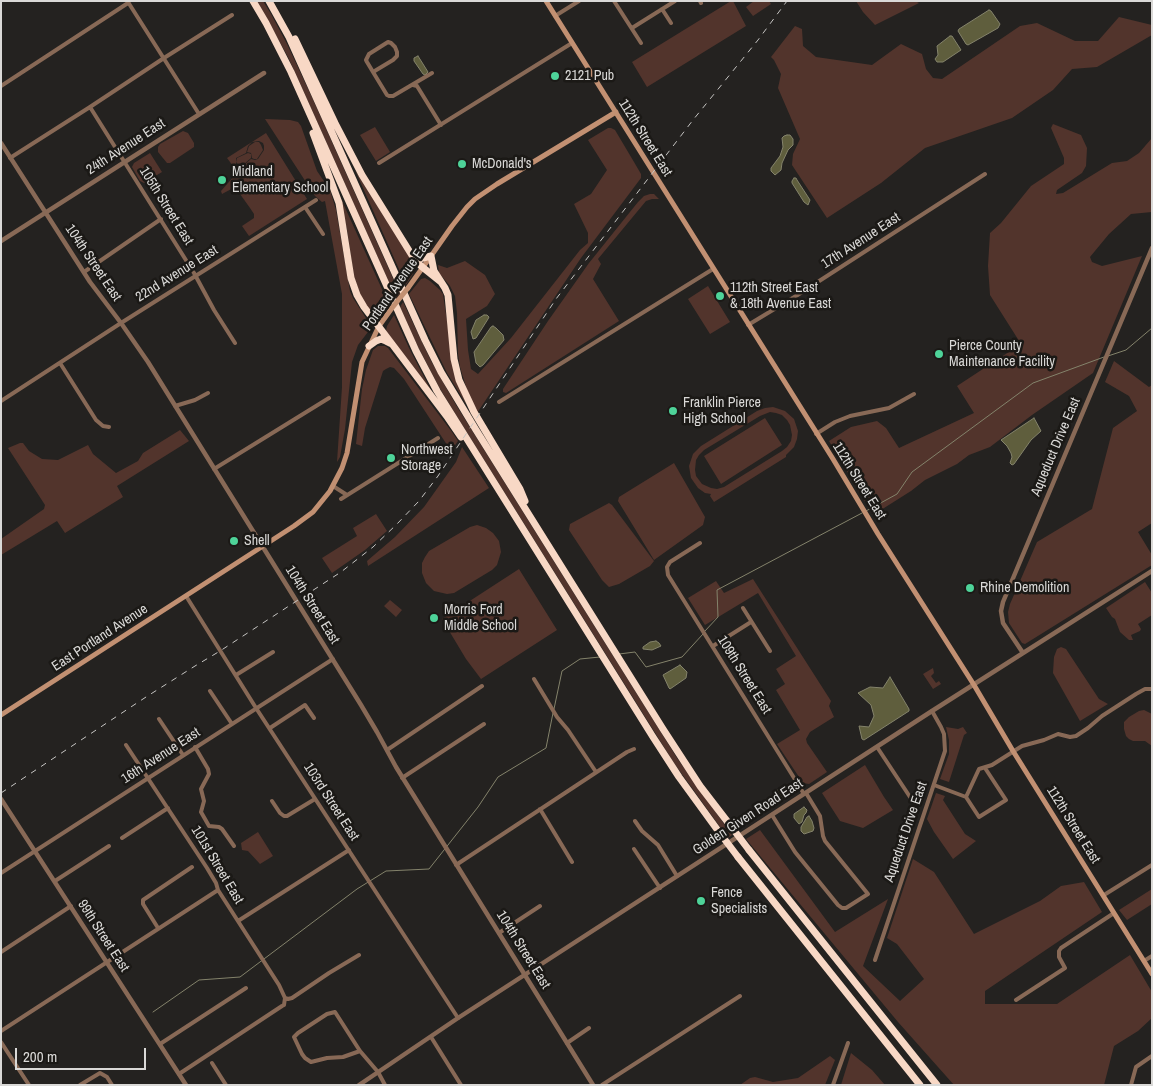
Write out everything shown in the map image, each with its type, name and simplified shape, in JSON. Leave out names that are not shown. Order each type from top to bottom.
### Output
[{"type":"highway","points":[[253,1],[291,72],[416,351],[437,391],[679,777],[738,857],[920,1085]]},
{"type":"highway","points":[[270,4],[291,33],[348,150],[406,248],[422,268],[441,282]]},
{"type":"highway","points":[[270,4],[289,38],[425,340],[452,391],[668,738],[700,786],[937,1085]]},
{"type":"highway","points":[[291,72],[339,203],[352,284],[364,306],[448,418],[501,501],[526,534]]},
{"type":"highway","points":[[406,248],[417,258],[422,259],[431,256],[434,271],[445,288],[450,301],[454,359],[460,380],[474,412],[520,489],[536,527]]},
{"type":"highway","points":[[368,346],[381,339],[386,340],[395,348]]},
{"type":"main road","name":"112th Street East","points":[[546,1],[878,534],[974,684],[1152,974]]},
{"type":"main road","name":"Portland Avenue East","points":[[211,580],[306,518],[319,505],[333,486],[347,453],[358,379],[368,346],[379,326],[463,212],[477,197],[616,112]]},
{"type":"main road","name":"East Portland Avenue","points":[[1,715],[211,580]]},
{"type":"street","points":[[555,16],[579,1]]},
{"type":"street","points":[[614,1],[641,43]]},
{"type":"street","points":[[632,28],[674,1]]},
{"type":"street","points":[[1,86],[128,2],[199,114]]},
{"type":"street","points":[[662,9],[671,22]]},
{"type":"street","points":[[10,158],[232,15]]},
{"type":"street","points":[[374,72],[397,56],[395,47],[391,43],[386,43],[367,56],[367,62],[389,96],[393,96],[432,73]]},
{"type":"street","points":[[379,163],[572,43]]},
{"type":"street","name":"24th Avenue East","points":[[1,241],[264,72]]},
{"type":"street","points":[[413,85],[417,86],[441,124]]},
{"type":"street","name":"105th Street East","points":[[90,107],[196,276],[214,310],[235,343]]},
{"type":"street","name":"104th Street East","points":[[1,143],[84,272],[148,362],[362,705],[402,778],[593,1085]]},
{"type":"street","name":"17th Avenue East","points":[[748,325],[985,174]]},
{"type":"street","name":"22nd Avenue East","points":[[1,401],[316,200]]},
{"type":"street","points":[[305,207],[324,234]]},
{"type":"street","points":[[84,272],[161,220]]},
{"type":"street","name":"Aqueduct Drive East","points":[[1023,653],[1003,623],[1003,602],[1152,248]]},
{"type":"street","points":[[499,402],[713,269]]},
{"type":"street","points":[[60,363],[96,420],[103,426],[109,427]]},
{"type":"street","points":[[175,406],[195,400],[208,393]]},
{"type":"street","points":[[816,434],[835,422],[850,416],[889,408],[914,394]]},
{"type":"street","points":[[214,470],[329,398]]},
{"type":"street","points":[[341,499],[438,438]]},
{"type":"street","points":[[333,486],[347,495]]},
{"type":"street","name":"109th Street East","points":[[700,543],[670,562],[667,567],[668,575],[820,816],[825,840],[868,894],[846,908],[838,905],[795,852],[772,815]]},
{"type":"street","name":"Golden Given Road East","points":[[359,1085],[524,975],[1152,571]]},
{"type":"street","name":"103rd Street East","points":[[186,596],[256,708],[458,1018]]},
{"type":"street","points":[[742,608],[770,651]]},
{"type":"street","points":[[713,646],[751,622]]},
{"type":"street","points":[[236,675],[273,652]]},
{"type":"street","name":"16th Avenue East","points":[[1,873],[333,659]]},
{"type":"street","points":[[534,680],[557,717],[596,772]]},
{"type":"street","points":[[387,750],[482,686]]},
{"type":"street","points":[[966,798],[979,770],[986,768],[1022,746],[1058,734],[1073,737],[1136,694],[1145,689],[1152,689]]},
{"type":"street","points":[[210,691],[232,724]]},
{"type":"street","points":[[270,728],[305,705],[314,718]]},
{"type":"street","name":"Aqueduct Drive East","points":[[875,960],[936,786],[944,756],[945,740],[932,712]]},
{"type":"street","points":[[159,719],[183,755]]},
{"type":"street","points":[[402,778],[484,724]]},
{"type":"street","name":"101st Street East","points":[[126,745],[207,868],[218,890],[286,998]]},
{"type":"street","points":[[195,747],[209,774],[201,789],[204,801],[201,812],[209,826],[222,829],[234,846]]},
{"type":"street","points":[[878,747],[912,800]]},
{"type":"street","points":[[456,865],[634,749]]},
{"type":"street","points":[[936,786],[966,798],[979,817],[1006,800],[986,768]]},
{"type":"street","name":"99th Street East","points":[[1,799],[186,1085]]},
{"type":"street","points":[[272,801],[280,813],[288,816],[315,799]]},
{"type":"street","points":[[122,838],[168,808]]},
{"type":"street","points":[[540,809],[572,862]]},
{"type":"street","points":[[635,821],[642,831],[658,846],[677,876]]},
{"type":"street","points":[[55,881],[108,846]]},
{"type":"street","points":[[238,921],[349,850]]},
{"type":"street","points":[[634,850],[660,888]]},
{"type":"street","points":[[1104,895],[1152,865]]},
{"type":"street","points":[[158,928],[143,904],[143,900],[192,867]]},
{"type":"street","points":[[1,1031],[218,890]]},
{"type":"street","points":[[1,952],[71,906]]},
{"type":"street","points":[[499,933],[540,906]]},
{"type":"street","points":[[1016,1000],[1065,968],[1059,957],[1061,948],[1114,913]]},
{"type":"street","points":[[179,1074],[282,1006],[286,998],[292,998],[359,955]]},
{"type":"street","points":[[1145,963],[1152,956]]},
{"type":"street","points":[[1145,963],[1152,961]]},
{"type":"street","points":[[160,1044],[246,988]]},
{"type":"street","points":[[602,1085],[740,996]]},
{"type":"street","points":[[360,1050],[343,1057],[311,1062],[302,1054],[294,1037],[298,1032],[327,1014],[335,1012],[386,1085]]},
{"type":"street","points":[[567,1043],[589,1028]]},
{"type":"street","points":[[430,1037],[461,1085]]},
{"type":"street","points":[[1,1042],[29,1085]]},
{"type":"street","points":[[833,1085],[848,1043]]},
{"type":"street","points":[[1131,1085],[1136,1067],[1152,1056]]},
{"type":"street","points":[[212,1063],[226,1085]]},
{"type":"street","points":[[80,1085],[100,1073],[107,1077],[112,1085]]},
{"type":"shaded area","points":[[257,1],[263,1],[271,14],[310,93],[400,294],[396,298],[288,57]]},
{"type":"shaded area","points":[[733,1],[746,26],[647,87],[632,62]]},
{"type":"shaded area","points":[[754,1],[769,1],[771,4],[753,16],[746,7]]},
{"type":"shaded area","points":[[856,1],[915,1],[919,3],[875,25]]},
{"type":"shaded area","points":[[989,10],[1000,24],[998,28],[968,45],[966,44],[958,31],[959,29]]},
{"type":"shaded area","points":[[1119,17],[1152,25],[1152,35],[1097,67],[1072,69],[1053,90],[1012,118],[925,148],[881,183],[827,218],[792,165],[793,154],[800,139],[778,88],[781,74],[771,57],[795,26],[802,29],[803,46],[816,57],[872,65],[901,44],[922,54],[926,69],[933,78],[942,79],[1020,26],[1037,23],[1075,41],[1098,41]]},
{"type":"shaded area","points":[[952,36],[961,50],[943,62],[937,62],[935,59],[938,55],[937,46]]},
{"type":"shaded area","points":[[418,56],[428,72],[425,75],[414,61],[414,58]]},
{"type":"shaded area","points":[[265,119],[290,120],[298,122],[301,126],[317,171],[330,190],[336,210],[350,291],[371,326],[358,345],[352,362],[345,429],[340,457],[337,462],[342,387],[342,294],[325,201],[322,202],[315,196]]},
{"type":"shaded area","points":[[1053,124],[1081,135],[1087,148],[1086,166],[1082,173],[1057,190],[1056,194],[1063,193],[1112,163],[1127,161],[1139,153],[1152,138],[1152,212],[1131,214],[1109,234],[1090,257],[1092,262],[1102,266],[1142,256],[1093,373],[990,447],[969,455],[957,464],[925,480],[873,515],[829,441],[851,427],[877,421],[886,428],[899,448],[974,413],[957,386],[1021,344],[990,295],[988,266],[990,233],[1001,223],[1031,186],[1064,164],[1064,158],[1051,128]]},
{"type":"shaded area","points":[[375,127],[390,152],[376,161],[360,135]]},
{"type":"shaded area","points":[[608,128],[615,130],[641,174],[641,178],[581,258],[477,413],[460,367],[455,296],[450,286],[439,273],[438,265],[447,268],[465,261],[485,275],[495,294],[487,306],[466,319],[471,369],[478,374],[511,338],[580,250],[588,243],[588,233],[574,204],[591,194],[607,170],[588,140]]},
{"type":"shaded area","points":[[183,131],[188,133],[194,143],[194,147],[170,163],[167,163],[158,152],[158,147]]},
{"type":"shaded area","points":[[266,133],[307,199],[249,236],[242,226],[254,218],[254,214],[235,187],[222,194],[221,191],[235,175],[233,167],[237,165],[243,166],[251,159],[258,159],[264,150],[263,143],[259,141],[252,142],[248,146],[246,153],[236,158],[236,164],[233,166],[227,158]]},
{"type":"shaded area","points":[[790,135],[793,139],[793,145],[788,150],[781,170],[775,175],[771,168],[780,156],[783,147],[782,138]]},
{"type":"shaded area","points":[[259,142],[263,150],[257,159],[252,158],[251,153],[247,152],[249,146]]},
{"type":"shaded area","points":[[150,153],[162,172],[144,183],[140,181],[132,167],[134,163]]},
{"type":"shaded area","points":[[248,153],[251,154],[251,158],[243,165],[236,162],[237,158]]},
{"type":"shaded area","points":[[355,170],[414,264],[413,274],[406,285]]},
{"type":"shaded area","points":[[794,178],[796,178],[810,200],[808,205],[792,183]]},
{"type":"shaded area","points":[[338,192],[390,307],[380,317],[375,316],[368,308],[361,297],[354,277],[347,230]]},
{"type":"shaded area","points":[[654,194],[659,199],[646,201],[598,259],[601,264],[593,279],[619,321],[506,393],[503,392],[503,389],[548,321],[589,263],[638,202],[644,196]]},
{"type":"shaded area","points":[[425,278],[443,294],[455,375],[466,404],[447,373],[409,294],[421,279]]},
{"type":"shaded area","points":[[708,286],[730,322],[710,334],[688,299]]},
{"type":"shaded area","points":[[403,302],[431,361],[456,405],[677,758],[732,835],[728,838],[674,763],[439,387],[400,307]]},
{"type":"shaded area","points":[[394,315],[409,348],[434,396],[386,331]]},
{"type":"shaded area","points":[[484,315],[489,317],[476,338],[473,339],[471,332],[476,320]]},
{"type":"shaded area","points":[[493,326],[503,335],[504,340],[480,367],[476,363],[474,352]]},
{"type":"shaded area","points":[[378,346],[388,348],[452,432],[458,441],[451,451],[404,379],[394,368],[390,367],[383,371],[365,428],[362,446],[356,444],[366,370],[373,350]]},
{"type":"shaded area","points":[[1114,361],[1149,387],[1152,385],[1152,523],[1138,532],[1152,555],[1152,565],[1025,644],[1022,643],[1009,623],[1008,612],[1037,542],[1092,509],[1113,428],[1137,411],[1129,396],[1105,382]]},
{"type":"shaded area","points":[[773,407],[785,411],[794,419],[798,431],[794,447],[786,457],[714,502],[710,496],[711,494],[705,493],[698,488],[691,478],[689,466],[693,454],[701,446],[757,411]],"holes":[[[770,412],[782,415],[790,425],[792,435],[787,447],[724,487],[717,489],[702,484],[696,476],[695,470],[696,460],[704,450],[760,416]]]},
{"type":"shaded area","points":[[765,418],[782,445],[721,484],[704,456]]},
{"type":"shaded area","points":[[1034,418],[1041,431],[1031,440],[1012,465],[1010,463],[1011,453],[1001,440]]},
{"type":"shaded area","points":[[180,430],[189,441],[117,486],[123,497],[65,533],[57,521],[1,555],[1,539],[44,509],[45,505],[8,448],[23,443],[29,451],[42,459],[58,460],[88,445],[93,454],[116,473],[138,461],[143,453]]},
{"type":"shaded area","points":[[462,447],[489,488],[368,566],[367,561],[395,537],[424,507],[456,462]]},
{"type":"shaded area","points":[[674,463],[705,517],[703,525],[654,560],[618,501],[619,497]]},
{"type":"shaded area","points":[[609,503],[654,561],[650,566],[619,584],[609,587],[602,580],[569,530],[570,524]]},
{"type":"shaded area","points":[[376,514],[387,531],[365,550],[332,573],[322,558],[357,536],[353,528]]},
{"type":"shaded area","points":[[477,525],[493,533],[499,541],[501,552],[497,565],[454,593],[447,594],[434,591],[426,583],[422,573],[422,563],[425,557],[429,551],[470,527]]},
{"type":"shaded area","points":[[519,569],[557,630],[481,679],[466,659],[442,619]]},
{"type":"shaded area","points":[[753,579],[831,701],[829,706],[834,717],[810,732],[806,739],[827,772],[809,784],[803,783],[777,744],[800,730],[776,690],[785,684],[776,669],[796,656],[758,593],[705,625],[688,598],[716,581],[724,593]]},
{"type":"shaded area","points":[[1145,582],[1152,593],[1152,615],[1138,624],[1141,629],[1140,631],[1131,635],[1133,640],[1129,640],[1120,632],[1115,619],[1106,608]]},
{"type":"shaded area","points":[[390,600],[402,610],[396,617],[384,606]]},
{"type":"shaded area","points":[[656,641],[661,646],[652,650],[643,649],[650,642]]},
{"type":"shaded area","points":[[1061,647],[1066,649],[1099,699],[1108,704],[1080,721],[1053,673],[1054,657],[1057,649]]},
{"type":"shaded area","points":[[680,665],[687,672],[686,678],[670,689],[663,675]]},
{"type":"shaded area","points":[[933,668],[934,673],[931,676],[936,683],[939,681],[941,684],[933,689],[923,674]]},
{"type":"shaded area","points":[[890,677],[909,711],[864,740],[862,739],[859,726],[869,727],[874,716],[871,705],[858,693],[870,687],[883,688]]},
{"type":"shaded area","points":[[1144,710],[1152,714],[1152,746],[1145,741],[1129,739],[1124,729],[1124,722],[1129,717]]},
{"type":"shaded area","points":[[946,727],[958,729],[963,727],[967,733],[964,735],[949,782],[940,779],[949,754],[949,740]]},
{"type":"shaded area","points":[[865,765],[893,810],[863,828],[840,821],[822,793]]},
{"type":"shaded area","points":[[786,786],[787,788],[783,790],[789,792],[789,794],[781,799],[777,797],[775,791]]},
{"type":"shaded area","points":[[936,793],[945,796],[943,800],[965,834],[976,841],[953,859],[927,819]]},
{"type":"shaded area","points":[[804,807],[807,810],[802,822],[799,824],[794,818],[794,814]]},
{"type":"shaded area","points":[[809,816],[814,828],[813,831],[804,834],[801,831],[801,827]]},
{"type":"shaded area","points":[[760,830],[835,932],[888,899],[863,966],[900,1001],[924,979],[897,944],[887,938],[913,859],[934,872],[974,934],[1040,901],[1061,886],[1084,882],[1102,912],[985,991],[985,1004],[1057,1004],[1130,955],[1152,992],[1152,1018],[1138,1031],[1114,1046],[1104,1085],[954,1085],[898,1022],[746,839]]},
{"type":"shaded area","points":[[258,832],[273,856],[260,864],[248,851],[242,850],[241,843]]},
{"type":"shaded area","points":[[1152,889],[1152,904],[1127,920],[1119,910]]},
{"type":"shaded area","points":[[851,1053],[872,1070],[885,1085],[841,1085]]},
{"type":"shaded area","points":[[830,1056],[835,1060],[825,1085],[740,1085],[755,1077],[773,1082],[798,1078]]},
{"type":"waterway","points":[[1108,356],[1126,350],[1152,328]]},
{"type":"waterway","points":[[866,511],[897,494],[912,472],[1033,383],[1104,357]]},
{"type":"waterway","points":[[705,631],[718,617],[717,590],[862,513]]},
{"type":"waterway","points":[[619,654],[635,652],[646,667],[682,657],[703,634]]},
{"type":"waterway","points":[[554,709],[562,671],[580,659],[600,657]]},
{"type":"waterway","points":[[153,1012],[199,980],[240,977],[357,889],[386,871],[429,869],[478,807],[498,777],[546,748],[553,713]]},
{"type":"railway","points":[[1,793],[341,572],[373,547],[397,524],[419,501],[438,476],[556,299],[787,1]]},
{"type":"place","name":"2121 Pub","points":[[555,76]]},
{"type":"place","name":"McDonald's","points":[[462,164]]},
{"type":"place","name":"Midland Elementary School","points":[[222,180]]},
{"type":"place","name":"112th Street East & 18th Avenue East","points":[[720,296]]},
{"type":"place","name":"Pierce County Maintenance Facility","points":[[939,354]]},
{"type":"place","name":"Franklin Pierce High School","points":[[673,411]]},
{"type":"place","name":"Northwest Storage","points":[[391,458]]},
{"type":"place","name":"Shell","points":[[234,541]]},
{"type":"place","name":"Rhine Demolition","points":[[970,588]]},
{"type":"place","name":"Morris Ford Middle School","points":[[434,618]]},
{"type":"place","name":"Fence Specialists","points":[[701,901]]}]
